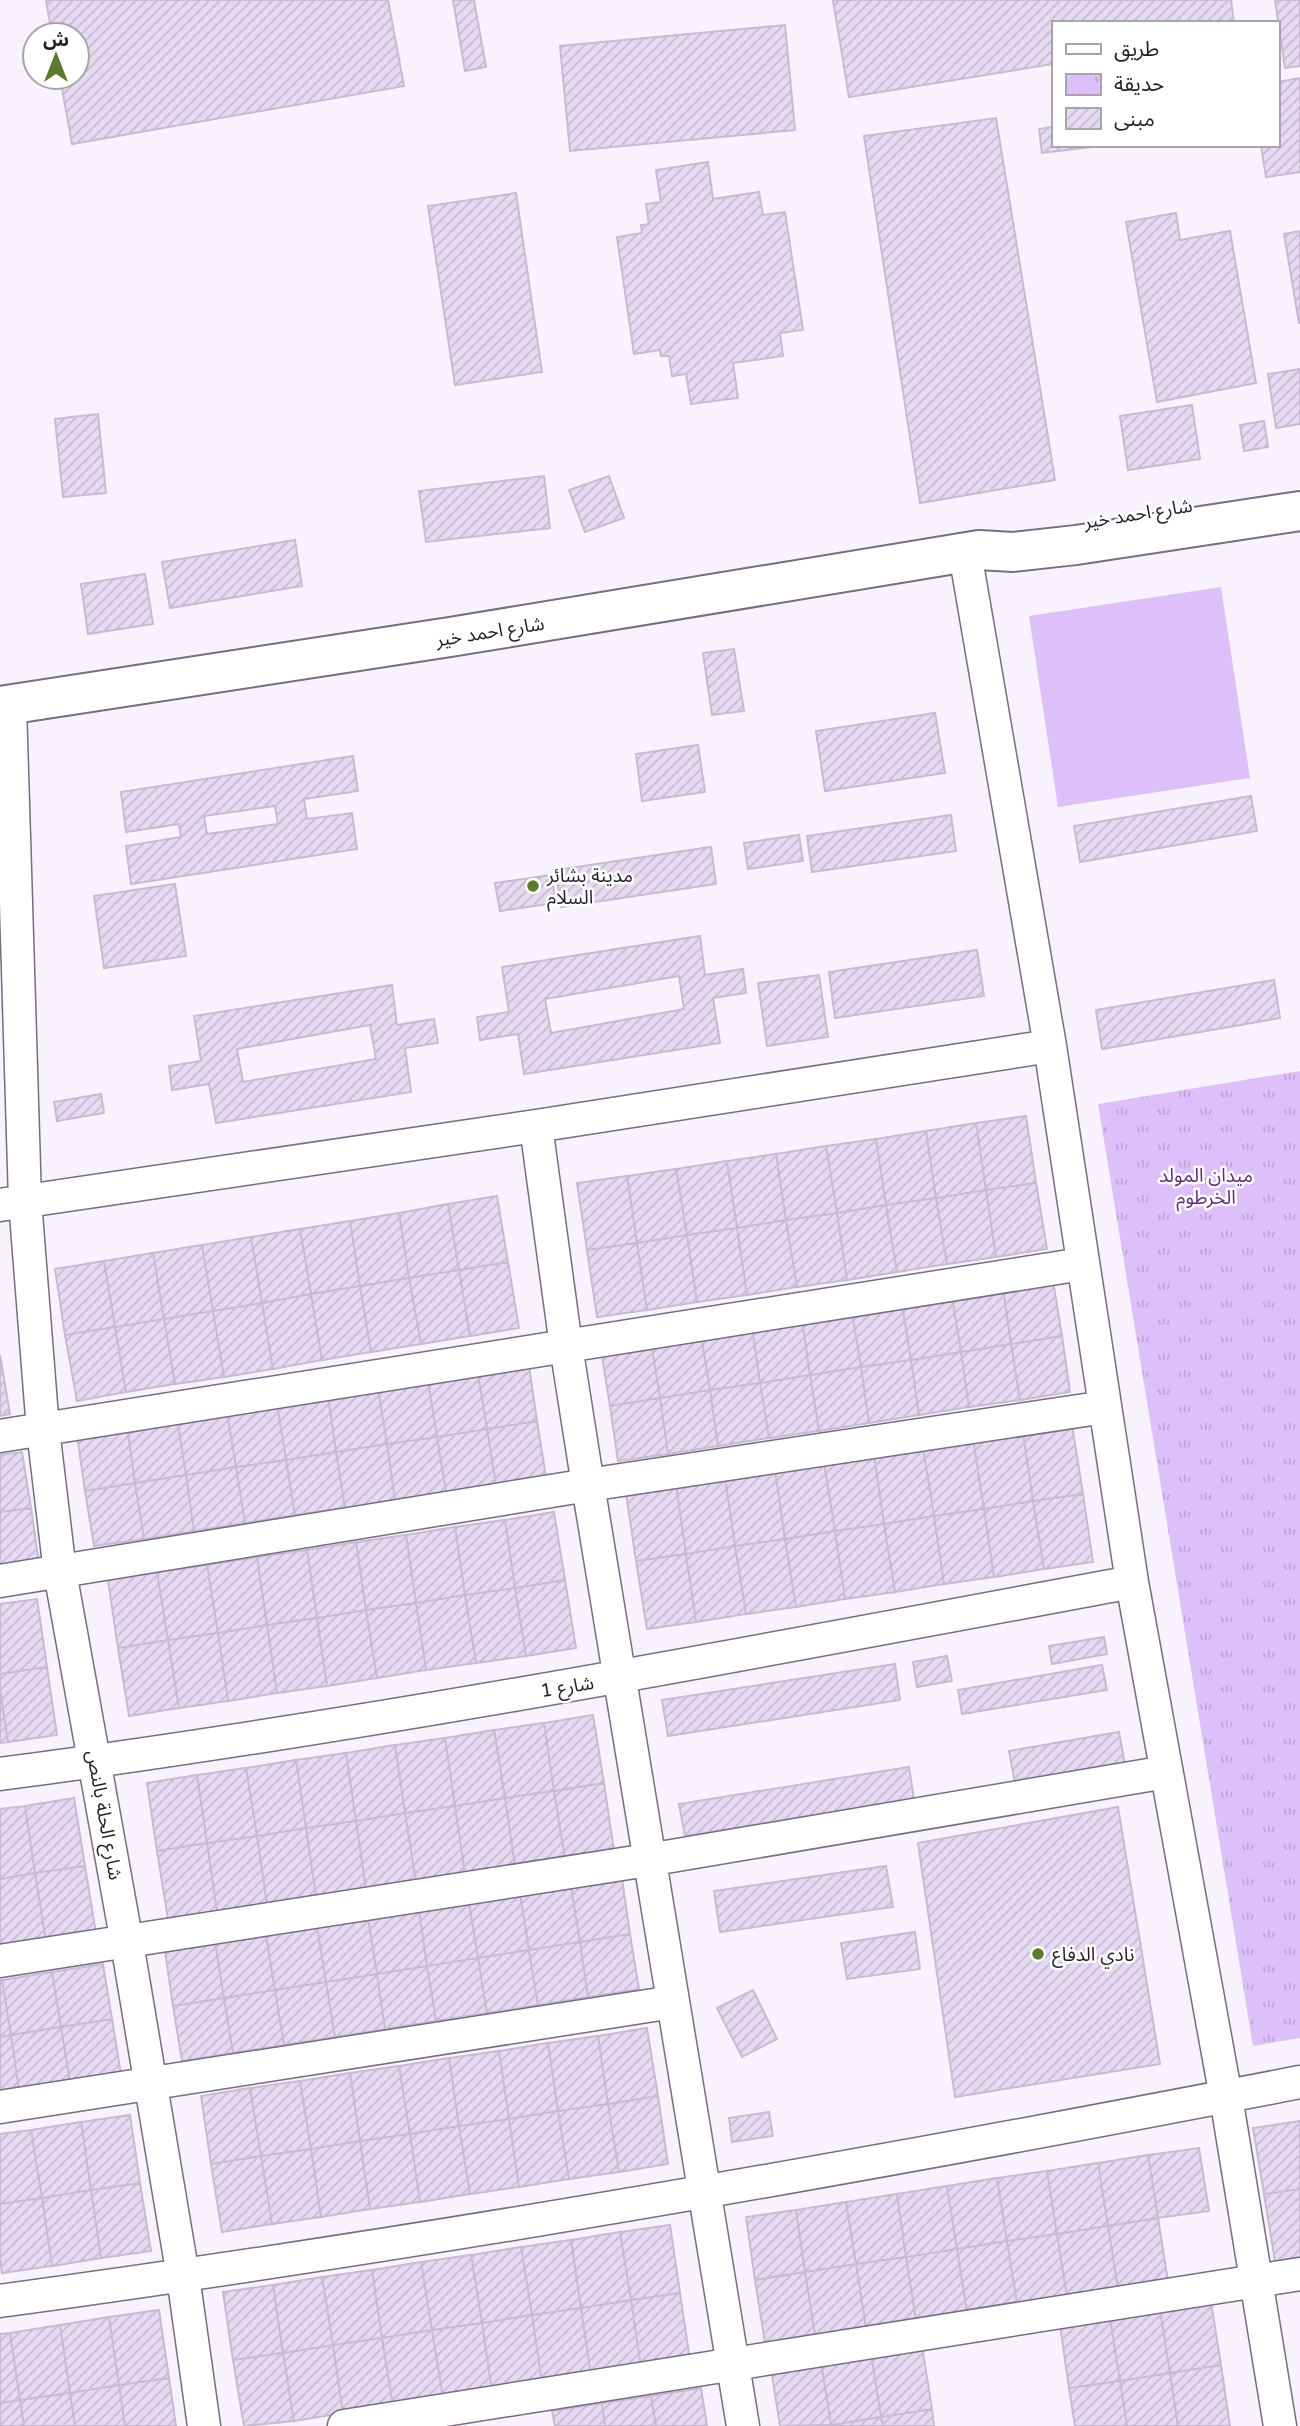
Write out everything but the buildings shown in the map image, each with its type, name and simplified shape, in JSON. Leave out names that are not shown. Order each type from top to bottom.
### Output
[{"type":"main road","name":"شارع احمد خير","points":[[972,551],[1011,535],[1300,488]]},
{"type":"main road","name":"شارع احمد خير","points":[[5,706],[450,638],[972,551],[1013,552],[1076,545],[1300,511]]},
{"type":"street","points":[[972,551],[1132,1582],[1226,2097],[1280,2426]]},
{"type":"street","name":"شارع الحلة بالنص","points":[[5,706],[13,1203],[60,1572],[127,1943],[183,2276],[204,2426]]},
{"type":"street","points":[[13,1203],[536,1126],[1050,1046]]},
{"type":"street","points":[[536,1126],[588,1485],[743,2426]]},
{"type":"street","points":[[0,1436],[1082,1264]]},
{"type":"street","points":[[0,1581],[588,1485],[1105,1408]]},
{"type":"street","name":"شارع 1","points":[[0,1774],[96,1762],[620,1678],[1132,1582]]},
{"type":"street","points":[[0,1961],[648,1860],[1166,1772]]},
{"type":"street","points":[[0,2107],[673,2002]]},
{"type":"street","points":[[0,2301],[183,2276],[704,2192],[1300,2082]]},
{"type":"street","points":[[344,2426],[1300,2274]]},
{"type":"green space","points":[[1221,587],[1250,778],[1058,807],[1029,616]]},
{"type":"green space","name":"ميدان المولد الخرطوم","points":[[1300,1071],[1300,2038],[1253,2046],[1098,1104]]},
{"type":"place","name":"مدينة بشائر السلام","points":[[533,886]]},
{"type":"place","name":"نادي الدفاع","points":[[1038,1954]]}]
